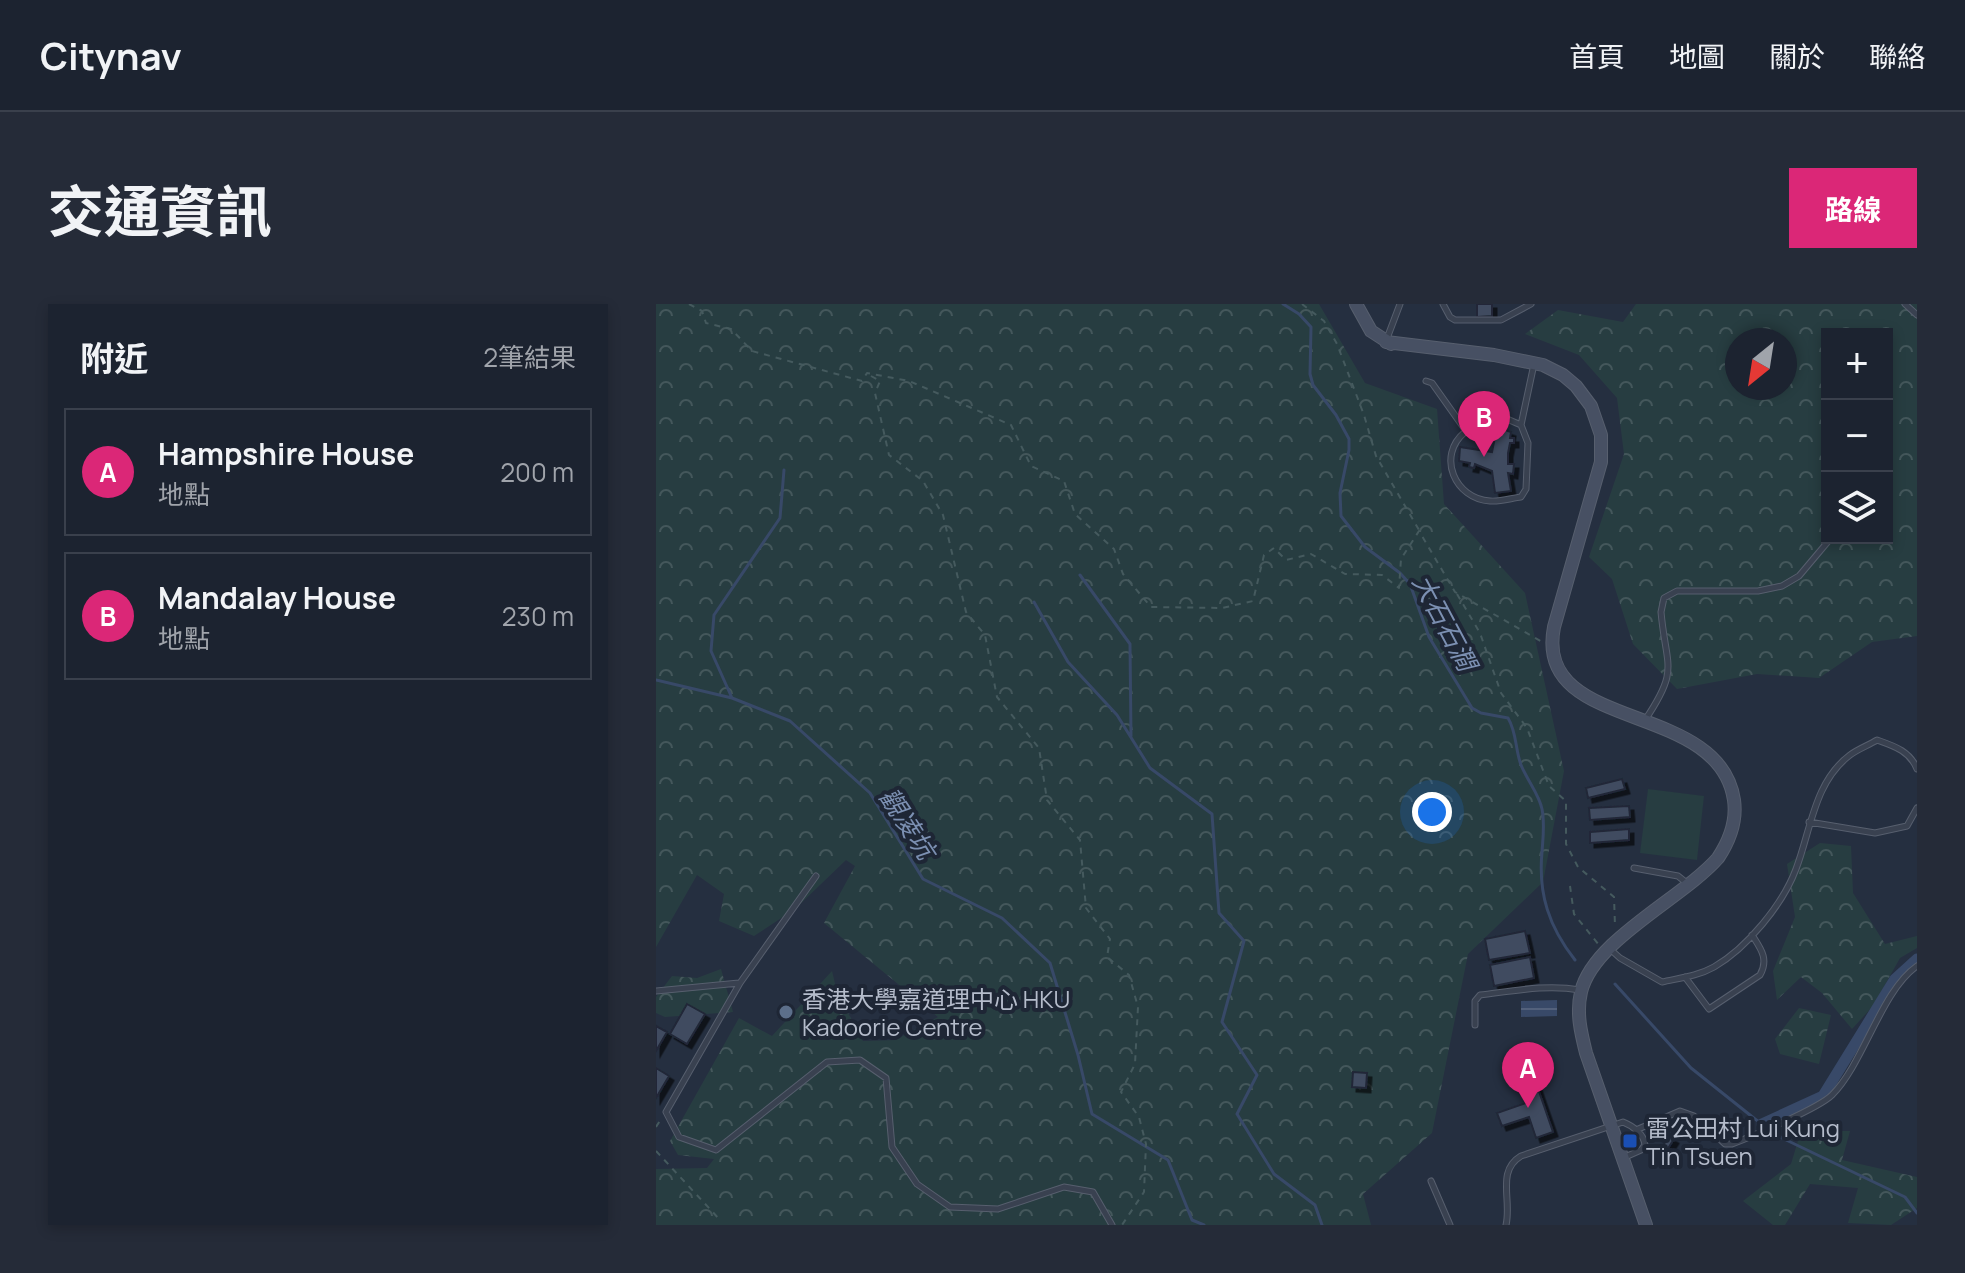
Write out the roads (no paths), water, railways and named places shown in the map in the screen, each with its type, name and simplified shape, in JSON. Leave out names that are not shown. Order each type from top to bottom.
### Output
[{"type":"main road","points":[[1356,304],[1366,325],[1386,342],[1405,351],[1535,364],[1563,375],[1581,393],[1595,413],[1602,442],[1599,470],[1556,621],[1552,648],[1560,674],[1573,688],[1694,743],[1713,756],[1727,777],[1733,795],[1733,824],[1726,845],[1713,863],[1610,948],[1591,968],[1581,990],[1580,1026],[1586,1053],[1646,1225]]},
{"type":"lane","points":[[1386,342],[1400,304]]},
{"type":"lane","points":[[1443,304],[1455,320],[1501,320],[1531,304]]},
{"type":"lane","points":[[1905,304],[1917,315]]},
{"type":"lane","points":[[1521,425],[1507,419],[1466,431],[1453,447],[1451,467],[1454,482],[1471,496],[1490,501],[1521,497],[1526,489],[1528,443],[1521,425],[1535,364]]},
{"type":"lane","points":[[1426,381],[1432,383],[1466,431]]},
{"type":"lane","points":[[1645,721],[1664,692],[1669,673],[1661,609],[1667,595],[1681,590],[1758,591],[1782,586],[1799,576],[1826,544]]},
{"type":"lane","points":[[1610,948],[1620,958],[1662,982],[1715,966],[1763,925],[1777,906],[1796,870],[1809,822],[1827,781],[1850,755],[1877,740],[1899,748],[1917,769]]},
{"type":"lane","points":[[1809,822],[1875,833],[1907,826],[1917,808]]},
{"type":"lane","points":[[1634,868],[1678,876],[1688,884]]},
{"type":"lane","points":[[816,876],[740,983],[666,1112],[679,1137],[716,1150],[827,1062],[860,1060],[886,1078],[892,1147],[917,1184],[950,1207],[998,1209],[1064,1187],[1093,1192],[1112,1225]]},
{"type":"lane","points":[[1685,977],[1709,1009],[1760,975],[1765,960],[1752,935]]},
{"type":"lane","points":[[1636,1130],[1680,1111],[1694,1116],[1725,1144],[1732,1144],[1824,1102],[1832,1095],[1901,980],[1917,966]]},
{"type":"lane","points":[[656,991],[740,983]]},
{"type":"lane","points":[[1475,1025],[1475,1001],[1480,995],[1542,988],[1581,990]]},
{"type":"lane","points":[[1506,1225],[1509,1207],[1506,1173],[1511,1162],[1521,1156],[1623,1122],[1636,1130],[1645,1145],[1623,1158]]},
{"type":"lane","points":[[1431,1181],[1450,1225]]},
{"type":"water","points":[[1557,1000],[1557,1016],[1521,1017],[1521,1001]]},
{"type":"waterway","name":"大石石澗","points":[[1283,304],[1299,314],[1311,327],[1310,374],[1313,385],[1336,415],[1349,439],[1340,493],[1341,516],[1365,547],[1410,584],[1429,637],[1472,708],[1481,713],[1508,718],[1511,724],[1521,765],[1542,809],[1541,867],[1547,909],[1558,935],[1575,960]]},
{"type":"waterway","points":[[732,698],[711,651],[714,615],[780,518],[784,470]]},
{"type":"waterway","points":[[1080,575],[1130,644],[1131,736]]},
{"type":"waterway","points":[[1034,602],[1068,662],[1117,715],[1150,768],[1212,814],[1219,913],[1244,941],[1222,1022],[1257,1075],[1237,1114],[1274,1174],[1315,1205],[1322,1225]]},
{"type":"waterway","name":"觀凌坑","points":[[656,680],[732,698],[790,721],[870,793],[923,879],[1002,918],[1050,963],[1092,1114],[1168,1160],[1192,1220],[1204,1225]]},
{"type":"waterway","points":[[1762,1124],[1823,1096],[1895,979],[1917,959]]},
{"type":"waterway","points":[[1615,984],[1691,1068],[1755,1119],[1782,1138],[1905,1197],[1917,1213]]},
{"type":"place","name":"Mandalay House","points":[[1484,457]]},
{"type":"place","name":"香港大學嘉道理中心 HKU Kadoorie Centre","points":[[786,1012]]},
{"type":"place","name":"Hampshire House","points":[[1528,1108]]},
{"type":"place","name":"雷公田村 Lui Kung Tin Tsuen","points":[[1630,1141]]}]
